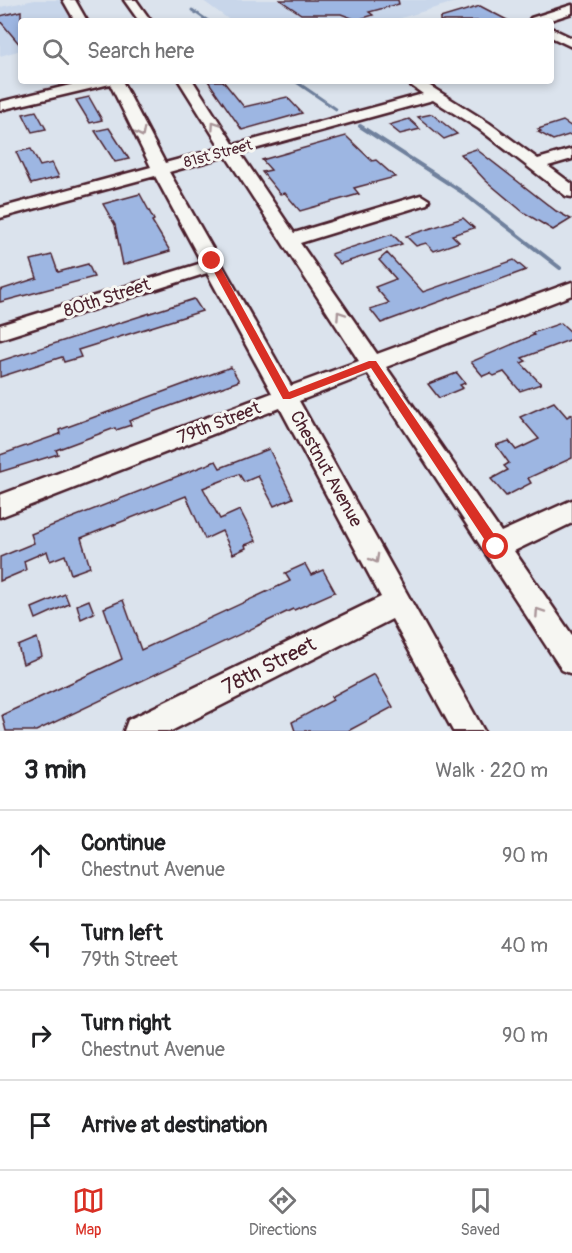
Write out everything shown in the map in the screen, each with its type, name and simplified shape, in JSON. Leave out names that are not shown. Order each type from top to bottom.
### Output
[{"type":"street","points":[[69,0],[79,18]]},
{"type":"street","points":[[130,0],[143,18]]},
{"type":"street","points":[[544,18],[572,9]]},
{"type":"street","points":[[554,34],[572,43]]},
{"type":"street","points":[[0,106],[92,84]]},
{"type":"street","name":"Chestnut Avenue","points":[[117,84],[160,170],[469,731]]},
{"type":"street","points":[[188,84],[572,660]]},
{"type":"street","points":[[417,84],[484,126],[572,192]]},
{"type":"street","name":"81st Street","points":[[0,213],[435,95]]},
{"type":"street","points":[[536,165],[572,154]]},
{"type":"street","points":[[290,240],[421,200]]},
{"type":"street","name":"80th Street","points":[[0,332],[214,265]]},
{"type":"street","name":"79th Street","points":[[0,506],[572,288]]},
{"type":"street","points":[[496,547],[572,511]]},
{"type":"street","name":"78th Street","points":[[139,731],[398,602]]},
{"type":"shaded area","points":[[35,0],[60,0],[70,18],[18,18],[18,51],[0,56],[0,7]]},
{"type":"shaded area","points":[[202,0],[488,0],[458,1],[401,18],[227,18]]},
{"type":"building","points":[[280,0],[398,0],[399,4],[369,12],[373,15],[363,18],[352,18],[341,14],[301,14]]},
{"type":"building","points":[[480,6],[503,18],[440,18]]},
{"type":"building","points":[[21,11],[21,18],[18,18],[18,42],[0,21],[0,16]]},
{"type":"building","points":[[210,84],[225,84],[244,107],[287,97],[302,113],[242,130]]},
{"type":"building","points":[[89,97],[102,120],[90,123],[76,100]]},
{"type":"building","points":[[36,111],[46,129],[32,132],[23,114]]},
{"type":"building","points":[[432,114],[457,134],[444,139],[418,117]]},
{"type":"building","points":[[409,119],[420,129],[400,134],[389,125]]},
{"type":"building","points":[[563,121],[572,127],[572,134],[553,140],[538,132],[541,131],[538,129]]},
{"type":"building","points":[[109,128],[129,159],[115,162],[95,131]]},
{"type":"building","points":[[346,136],[372,161],[376,160],[395,177],[354,188],[359,194],[300,211],[285,193],[280,194],[262,172],[271,170],[262,160]]},
{"type":"building","points":[[31,149],[40,166],[52,163],[59,177],[31,184],[16,152]]},
{"type":"building","points":[[476,149],[556,211],[571,219],[553,230],[523,212],[485,180],[461,154]]},
{"type":"building","points":[[140,194],[154,220],[152,221],[170,251],[123,265],[115,225],[103,204]]},
{"type":"building","points":[[463,218],[474,228],[452,235],[459,242],[434,251],[426,243],[416,246],[406,236]]},
{"type":"building","points":[[392,234],[402,244],[340,264],[331,254]]},
{"type":"building","points":[[387,253],[423,292],[514,260],[526,270],[381,323],[370,309],[389,303],[375,287],[396,279],[379,260]]},
{"type":"building","points":[[52,255],[58,272],[88,264],[94,277],[0,302],[0,290],[37,278],[31,260]]},
{"type":"building","points":[[194,299],[202,311],[78,350],[81,357],[64,362],[62,357],[0,377],[0,361]]},
{"type":"building","points":[[561,323],[572,333],[572,339],[522,358],[526,361],[521,363],[541,384],[520,391],[504,372],[494,376],[490,373],[483,376],[471,362],[534,335],[532,333]]},
{"type":"building","points":[[231,367],[239,381],[129,421],[131,425],[116,430],[115,428],[56,450],[58,454],[0,472],[0,455],[60,434],[59,430]]},
{"type":"building","points":[[457,373],[465,383],[460,385],[463,388],[439,398],[428,384]]},
{"type":"building","points":[[554,402],[567,417],[572,414],[572,458],[528,478],[531,483],[506,496],[491,479],[508,470],[504,466],[509,463],[496,445],[509,441],[516,450],[539,439],[520,417]]},
{"type":"building","points":[[269,449],[293,498],[274,506],[258,476],[244,482],[239,474],[203,488],[220,519],[240,510],[256,541],[245,545],[246,548],[233,554],[222,531],[205,539],[186,496],[81,538],[90,567],[71,574],[65,555],[50,561],[47,551],[24,561],[26,570],[0,581],[0,557],[34,543],[31,534],[216,461],[220,468]]},
{"type":"building","points":[[305,564],[311,575],[323,570],[335,592],[293,609],[36,731],[6,731],[2,715],[122,659],[104,608],[123,600],[141,650],[290,581],[285,573]]},
{"type":"building","points":[[65,594],[69,604],[36,619],[32,608]]},
{"type":"building","points":[[89,600],[94,613],[81,619],[77,605]]},
{"type":"building","points":[[37,638],[42,656],[23,664],[18,646]]},
{"type":"building","points":[[374,674],[393,707],[348,731],[295,731],[292,722],[333,700],[331,697]]},
{"type":"waterway","points":[[192,10],[204,18]]},
{"type":"waterway","points":[[299,84],[336,109]]},
{"type":"waterway","points":[[360,126],[462,192],[560,268]]},
{"type":"route","points":[[212,261],[287,397],[373,364],[496,547]]}]
